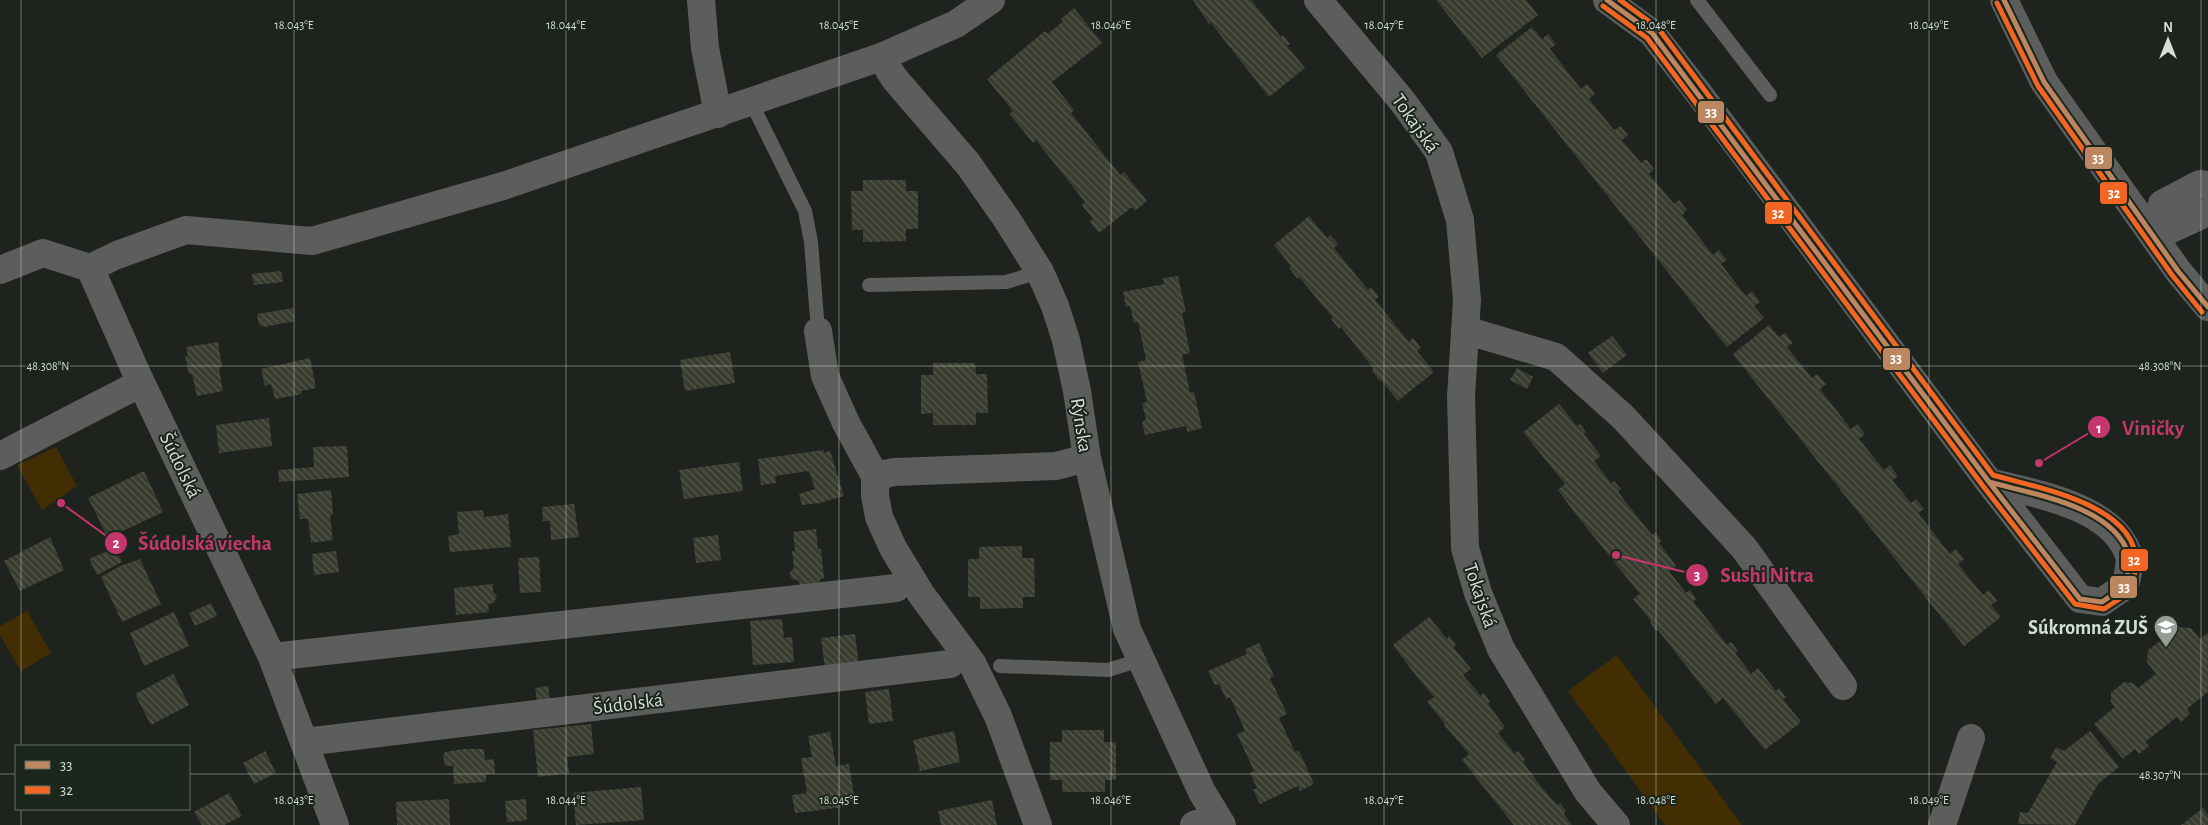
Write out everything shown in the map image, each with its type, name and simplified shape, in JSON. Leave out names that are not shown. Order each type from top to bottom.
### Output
[{"type":"street","points":[[701,0],[705,48],[718,114]]},
{"type":"street","points":[[0,270],[43,253],[90,268],[117,255],[186,230],[312,241],[504,186],[881,57],[956,24],[991,0]]},
{"type":"street","name":"Tokajská","points":[[1318,0],[1403,102],[1440,152],[1460,220],[1467,300],[1461,397],[1465,548],[1478,593],[1501,649],[1588,792],[1616,825]]},
{"type":"street","points":[[1607,0],[1652,33],[1989,482],[2080,599],[2102,602],[2125,586],[2130,557],[2117,532],[2078,507],[1989,482]]},
{"type":"street","points":[[2004,0],[2044,82],[2154,237],[2208,307]]},
{"type":"street","name":"Rýnska","points":[[881,57],[894,78],[968,164],[1006,218],[1040,272],[1055,306],[1066,340],[1077,391],[1087,458],[1127,629],[1202,792],[1211,822]]},
{"type":"street","points":[[2154,237],[2162,204],[2200,184],[2208,185]]},
{"type":"street","points":[[2154,237],[2208,212]]},
{"type":"street","name":"Šúdolská","points":[[90,268],[141,382],[272,657],[335,825]]},
{"type":"street","points":[[1465,330],[1556,357],[1623,417],[1744,548],[1843,686]]},
{"type":"street","points":[[818,331],[825,376],[846,423],[875,476],[875,495],[879,516],[893,548],[921,594],[972,663],[998,716],[1038,825]]},
{"type":"street","points":[[0,456],[141,382]]},
{"type":"street","points":[[875,476],[894,472],[1056,466],[1087,458]]},
{"type":"street","points":[[272,657],[896,588]]},
{"type":"street","name":"Šúdolská","points":[[305,742],[950,664]]},
{"type":"street","points":[[1942,825],[1970,738]]},
{"type":"lane","points":[[1697,0],[1770,95]]},
{"type":"lane","points":[[751,102],[805,211],[811,242],[818,331]]},
{"type":"lane","points":[[869,285],[1006,282],[1040,272]]},
{"type":"lane","points":[[1000,666],[1108,670],[1140,660]]},
{"type":"shaded area","points":[[56,447],[77,486],[42,510],[17,465]]},
{"type":"shaded area","points":[[27,611],[51,653],[21,671],[0,635],[0,626]]},
{"type":"shaded area","points":[[1617,655],[1742,825],[1665,825],[1568,691]]},
{"type":"building","points":[[1193,0],[1251,0],[1281,37],[1283,35],[1290,44],[1287,46],[1305,68],[1269,97],[1211,23],[1209,24]]},
{"type":"building","points":[[1436,0],[1526,0],[1538,15],[1482,58]]},
{"type":"building","points":[[1074,8],[1102,43],[1052,82],[1074,110],[1071,113],[1120,175],[1124,172],[1147,201],[1135,211],[1132,207],[1099,233],[1090,222],[1093,219],[1082,205],[1085,202],[1036,140],[1033,143],[1009,114],[1013,111],[987,79],[1045,31],[1048,34]]},
{"type":"building","points":[[1532,27],[1542,39],[1548,34],[1556,44],[1550,49],[1581,89],[1587,84],[1595,94],[1589,99],[1614,130],[1620,126],[1628,135],[1622,140],[1641,163],[1646,159],[1654,169],[1649,174],[1674,204],[1679,200],[1687,210],[1682,215],[1713,255],[1719,250],[1727,260],[1721,264],[1746,296],[1752,291],[1760,302],[1754,306],[1764,318],[1727,347],[1496,55]]},
{"type":"building","points":[[863,180],[906,180],[906,191],[918,191],[918,229],[906,229],[906,241],[863,242],[863,230],[852,230],[851,191],[863,191]]},
{"type":"building","points":[[1309,216],[1327,238],[1330,235],[1338,244],[1334,248],[1368,290],[1371,287],[1379,297],[1375,300],[1409,342],[1413,338],[1421,348],[1417,351],[1434,372],[1398,401],[1372,371],[1373,368],[1341,327],[1339,329],[1331,319],[1333,318],[1300,278],[1297,278],[1289,268],[1291,266],[1274,245]]},
{"type":"building","points":[[281,271],[283,282],[254,285],[252,274]]},
{"type":"building","points":[[1178,276],[1186,312],[1182,313],[1190,353],[1182,355],[1190,392],[1194,392],[1202,428],[1187,432],[1186,426],[1145,435],[1142,421],[1146,420],[1142,403],[1147,402],[1138,362],[1146,360],[1138,322],[1134,323],[1130,306],[1126,307],[1123,292],[1164,284],[1163,278]]},
{"type":"building","points":[[293,308],[295,321],[264,327],[259,325],[257,314]]},
{"type":"building","points":[[1769,325],[1779,337],[1785,333],[1793,343],[1787,347],[1812,378],[1817,374],[1826,384],[1820,389],[1851,429],[1857,424],[1865,434],[1859,439],[1884,470],[1890,465],[1898,476],[1892,480],[1911,503],[1916,499],[1924,509],[1918,513],[1950,554],[1956,549],[1964,559],[1958,564],[1983,595],[1989,590],[1997,601],[1991,605],[2001,617],[1964,646],[1733,354]]},
{"type":"building","points":[[1612,336],[1627,355],[1603,373],[1588,353]]},
{"type":"building","points":[[218,342],[222,367],[219,368],[223,391],[197,396],[192,374],[189,374],[185,356],[188,356],[186,347]]},
{"type":"building","points":[[730,352],[735,383],[685,391],[680,360]]},
{"type":"building","points":[[310,358],[316,388],[301,391],[302,394],[275,399],[271,384],[265,386],[261,369]]},
{"type":"building","points":[[933,363],[975,363],[976,374],[987,374],[988,413],[976,413],[976,425],[933,425],[933,413],[921,414],[921,375],[933,375]]},
{"type":"building","points":[[1517,368],[1533,377],[1527,389],[1510,380]]},
{"type":"building","points":[[1559,404],[1577,426],[1580,424],[1586,432],[1584,434],[1601,456],[1594,461],[1611,483],[1614,481],[1621,489],[1618,492],[1652,535],[1655,532],[1662,541],[1659,543],[1676,566],[1669,571],[1686,593],[1690,590],[1696,599],[1693,601],[1727,645],[1731,642],[1738,651],[1735,653],[1751,674],[1758,668],[1776,691],[1779,688],[1786,697],[1783,699],[1801,722],[1765,750],[1723,698],[1716,704],[1658,630],[1656,631],[1651,621],[1633,599],[1640,594],[1558,490],[1565,484],[1523,432]]},
{"type":"building","points":[[269,418],[272,446],[219,453],[216,425]]},
{"type":"building","points":[[347,446],[349,477],[279,482],[278,470],[314,467],[313,447]]},
{"type":"building","points":[[824,450],[824,453],[830,451],[844,496],[820,503],[802,505],[799,494],[815,489],[809,471],[775,476],[776,483],[761,485],[758,459]]},
{"type":"building","points":[[739,462],[743,491],[684,499],[679,470]]},
{"type":"building","points":[[144,471],[163,512],[108,538],[88,498]]},
{"type":"building","points":[[331,490],[333,514],[330,516],[333,540],[311,543],[308,519],[300,519],[297,494]]},
{"type":"building","points":[[574,504],[579,537],[551,540],[550,521],[543,521],[542,507]]},
{"type":"building","points":[[483,510],[484,517],[508,514],[511,547],[450,552],[448,536],[459,534],[457,512]]},
{"type":"building","points":[[816,529],[818,549],[821,549],[824,579],[820,579],[820,584],[800,586],[799,581],[791,578],[790,572],[794,568],[792,551],[795,551],[793,532]]},
{"type":"building","points":[[718,535],[721,560],[696,563],[693,538]]},
{"type":"building","points":[[50,537],[64,570],[20,591],[4,561]]},
{"type":"building","points":[[1022,546],[1022,558],[1034,558],[1035,597],[1023,597],[1023,608],[980,609],[980,597],[968,597],[968,559],[979,559],[979,547]]},
{"type":"building","points":[[115,548],[122,562],[97,575],[89,559]]},
{"type":"building","points":[[336,551],[339,572],[314,575],[312,554]]},
{"type":"building","points":[[539,557],[541,592],[520,593],[518,558]]},
{"type":"building","points":[[140,559],[161,604],[122,622],[101,577],[120,566]]},
{"type":"building","points":[[493,584],[493,592],[497,595],[494,603],[488,604],[489,612],[456,615],[454,588]]},
{"type":"building","points":[[211,603],[217,616],[195,626],[189,613]]},
{"type":"building","points":[[174,612],[189,646],[144,666],[130,633]]},
{"type":"building","points":[[1429,617],[1447,639],[1449,636],[1456,645],[1453,647],[1471,669],[1463,675],[1481,696],[1484,693],[1490,702],[1488,704],[1505,727],[1498,733],[1515,754],[1518,751],[1525,760],[1523,762],[1557,805],[1560,803],[1566,811],[1564,814],[1572,825],[1514,825],[1462,760],[1469,754],[1427,702],[1434,697],[1393,645]]},
{"type":"building","points":[[782,619],[784,638],[792,637],[794,662],[753,665],[750,621]]},
{"type":"building","points":[[2179,627],[2191,628],[2200,639],[2208,633],[2208,692],[2187,709],[2190,714],[2181,722],[2177,717],[2145,742],[2149,746],[2139,754],[2135,749],[2123,759],[2094,724],[2115,707],[2111,702],[2111,693],[2124,682],[2133,683],[2138,688],[2156,674],[2147,662],[2148,650]]},
{"type":"building","points":[[855,634],[859,664],[825,668],[821,638]]},
{"type":"building","points":[[1259,643],[1274,676],[1270,678],[1287,714],[1279,718],[1295,752],[1299,751],[1314,784],[1300,791],[1298,786],[1260,804],[1253,790],[1257,788],[1250,773],[1254,771],[1237,734],[1245,731],[1230,697],[1226,699],[1219,684],[1215,685],[1208,671],[1247,654],[1245,649]]},
{"type":"building","points":[[173,674],[189,705],[151,725],[135,694]]},
{"type":"building","points":[[548,686],[550,700],[537,702],[535,688]]},
{"type":"building","points":[[889,689],[893,721],[869,724],[865,692]]},
{"type":"building","points":[[591,724],[594,754],[567,757],[569,773],[538,777],[533,730]]},
{"type":"building","points":[[1062,730],[1104,730],[1104,742],[1116,742],[1116,780],[1105,780],[1105,792],[1062,792],[1062,780],[1050,780],[1050,742],[1062,742]]},
{"type":"building","points":[[954,731],[960,762],[920,771],[913,740]]},
{"type":"building","points":[[2090,731],[2119,767],[2098,784],[2075,825],[2018,824],[2020,812],[2028,813],[2057,762],[2050,758],[2056,747],[2064,751]]},
{"type":"building","points":[[830,732],[836,766],[849,764],[855,801],[843,803],[844,807],[795,813],[792,795],[807,793],[801,758],[812,757],[808,736]]},
{"type":"building","points":[[463,749],[484,749],[485,760],[494,759],[495,774],[486,774],[486,782],[454,784],[453,766],[445,766],[443,755],[445,752]]},
{"type":"building","points":[[265,751],[276,773],[254,784],[243,763]]},
{"type":"building","points":[[641,787],[644,820],[576,825],[573,793]]},
{"type":"building","points":[[229,793],[242,816],[224,825],[202,825],[194,812]]},
{"type":"building","points":[[449,799],[450,825],[397,825],[396,802]]},
{"type":"building","points":[[526,799],[527,820],[507,822],[505,801]]},
{"type":"building","points":[[992,800],[997,825],[941,825],[938,811]]},
{"type":"building","points":[[2203,808],[2208,815],[2208,825],[2181,825]]},
{"type":"transit line","name":"33","points":[[1607,0],[1652,33],[1989,482]]},
{"type":"transit line","name":"32","points":[[1603,6],[1647,38],[1983,486],[2075,604],[2104,609],[2130,592],[2135,570],[2134,548],[2124,530],[2107,515],[2085,503],[2035,486],[1993,475],[1658,28],[1620,0]]},
{"type":"transit line","name":"33","points":[[2004,0],[2044,82],[2178,271],[2208,307]]},
{"type":"transit line","name":"32","points":[[1997,3],[2038,86],[2172,275],[2202,312]]},
{"type":"transit line","name":"33","points":[[1989,482],[2070,505],[2090,514],[2107,525],[2121,539],[2130,559],[2125,586],[2102,602],[2080,599],[1989,482]]},
{"type":"place","name":"Viničky","points":[[2039,463]]},
{"type":"place","name":"Šúdolská viecha","points":[[61,503]]},
{"type":"place","name":"Sushi Nitra","points":[[1616,555]]},
{"type":"place","name":"Súkromná ZUŠ","points":[[2166,648]]}]
